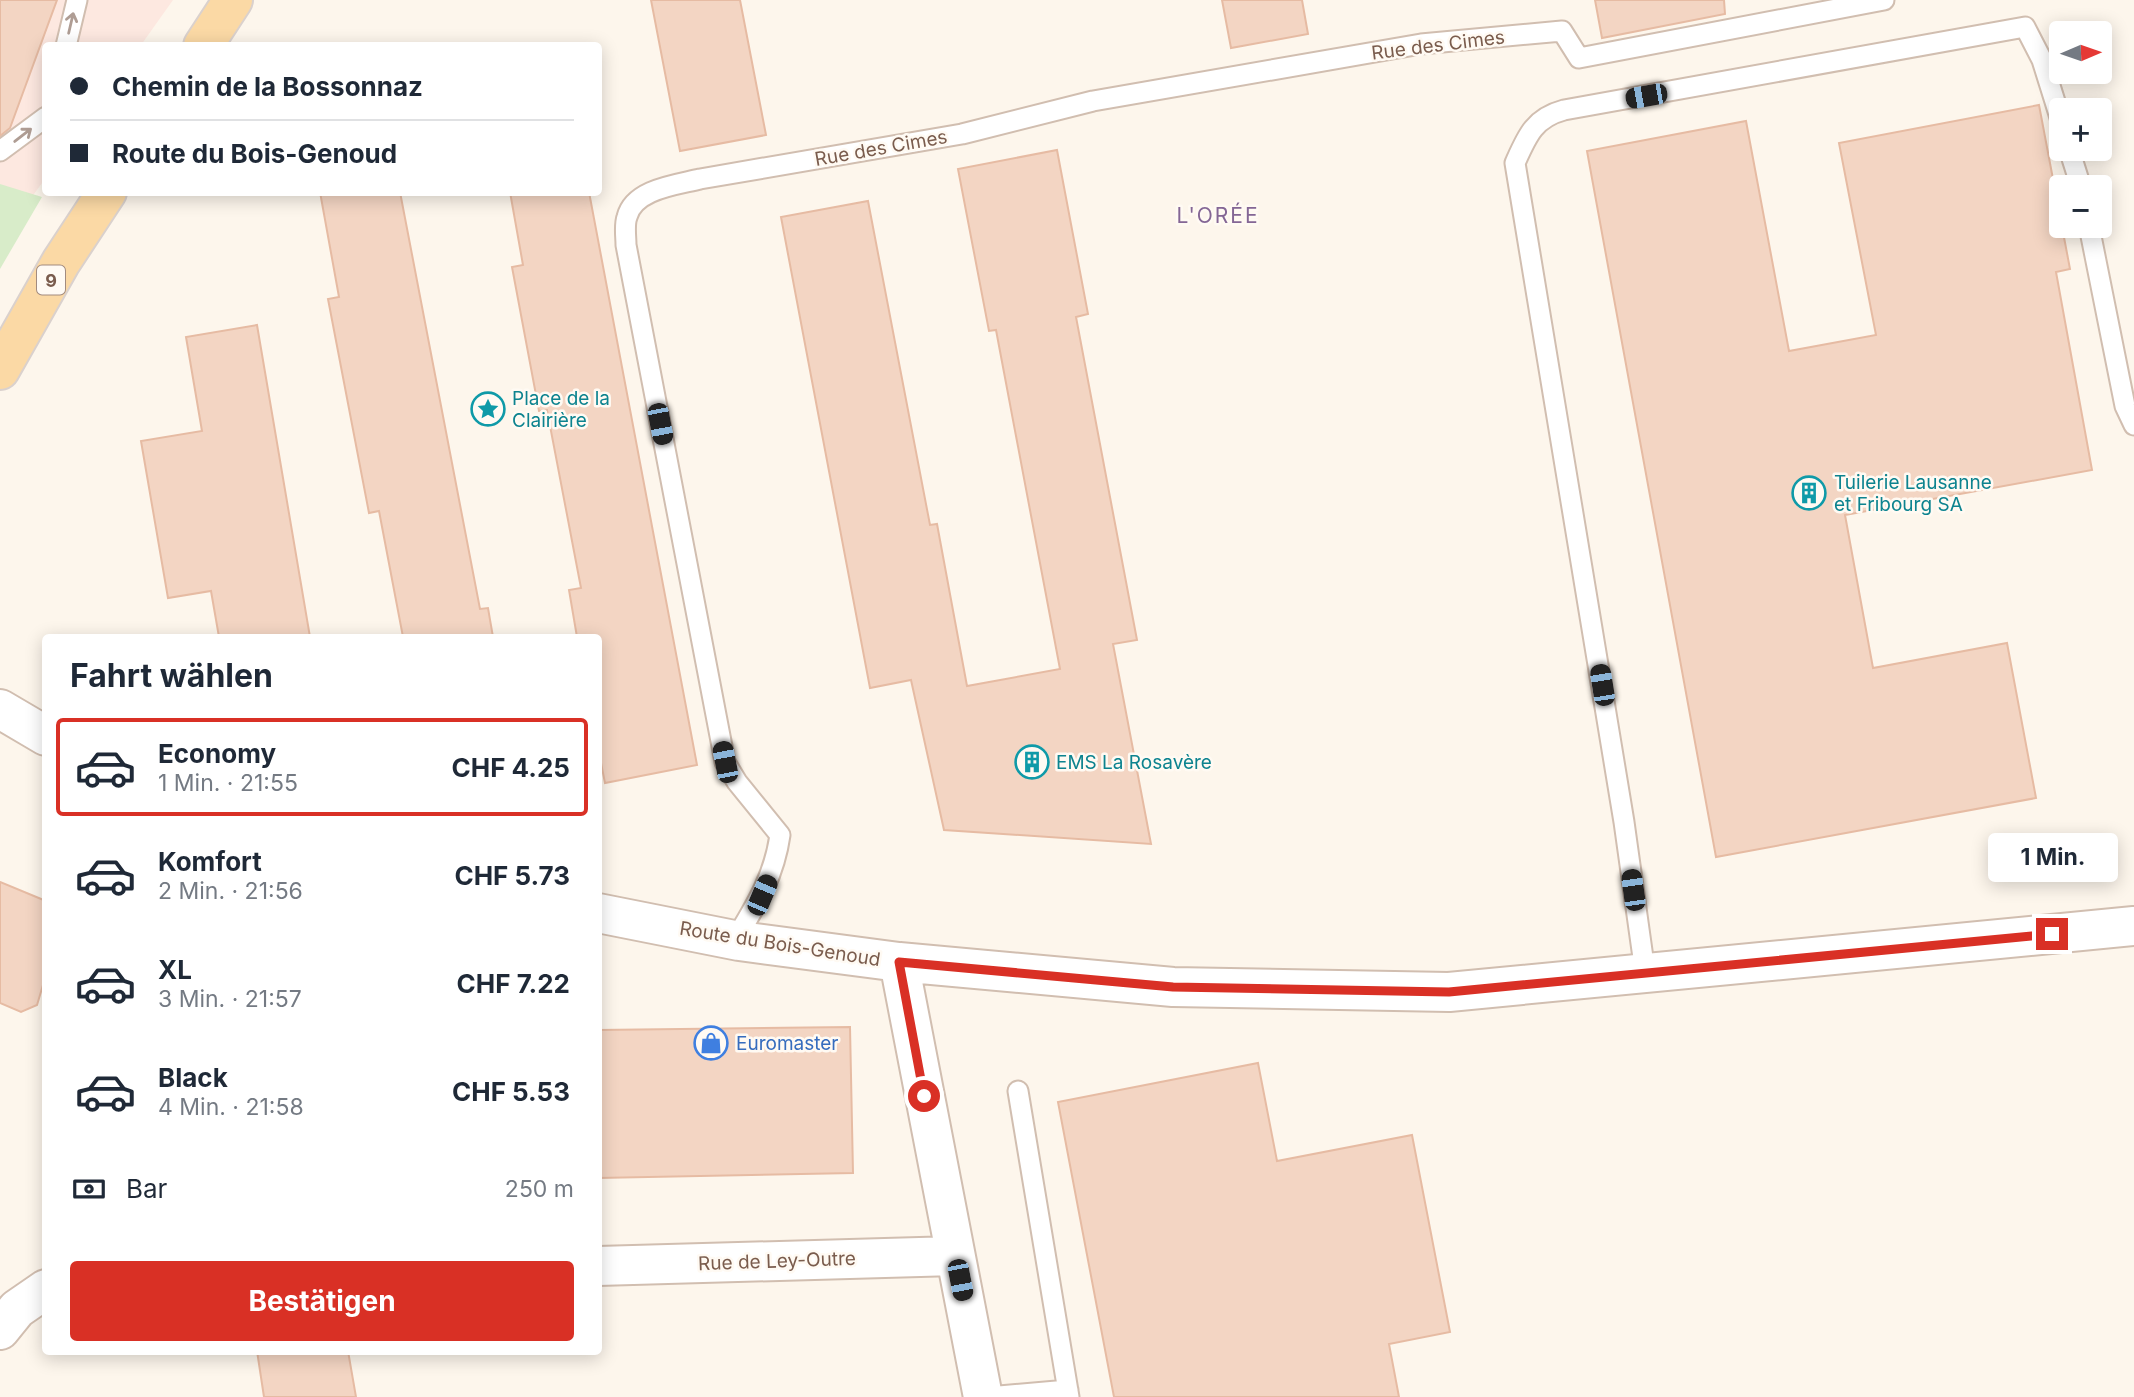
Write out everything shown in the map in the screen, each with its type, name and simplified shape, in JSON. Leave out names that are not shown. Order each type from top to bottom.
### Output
[{"type":"main road","points":[[206,42],[233,0]]},
{"type":"main road","name":"9","points":[[0,370],[61,262],[104,196]]},
{"type":"street","points":[[0,709],[42,734]]},
{"type":"street","name":"Route du Bois-Genoud","points":[[602,914],[734,940],[899,962],[1173,987],[1435,992],[1834,957],[2134,926]]},
{"type":"street","points":[[899,962],[986,1397]]},
{"type":"street","name":"Rue de Ley-Outre","points":[[602,1266],[956,1256]]},
{"type":"street","points":[[0,1330],[17,1309],[42,1292]]},
{"type":"lane","points":[[67,42],[78,0]]},
{"type":"lane","name":"Rue des Cimes","points":[[734,940],[762,895],[777,862],[780,835],[737,782],[725,762],[626,245],[627,215],[641,197],[663,188],[700,179],[962,134],[1093,101],[1422,44],[1562,31],[1579,58],[1884,0]]},
{"type":"lane","points":[[1645,972],[1624,822],[1515,163],[1526,137],[1545,115],[1564,110],[2025,27],[2042,60],[2054,98]]},
{"type":"lane","points":[[0,151],[42,120]]},
{"type":"lane","points":[[2091,238],[2125,406],[2134,425]]},
{"type":"lane","points":[[986,1397],[1069,1394],[1018,1091]]},
{"type":"shaded area","points":[[0,0],[173,0],[143,42],[42,42],[42,183],[0,240]]},
{"type":"green space","points":[[0,184],[42,197],[0,269]]},
{"type":"building","points":[[0,0],[57,0],[10,128],[0,136]]},
{"type":"building","points":[[651,0],[740,0],[766,135],[680,151]]},
{"type":"building","points":[[1222,0],[1302,0],[1308,34],[1231,48]]},
{"type":"building","points":[[1595,0],[1724,0],[1725,14],[1602,38]]},
{"type":"building","name":"Tuilerie Lausanne et Fribourg SA","points":[[2039,105],[2052,175],[2049,175],[2049,238],[2064,238],[2070,269],[2056,272],[2092,470],[1845,515],[1873,668],[2007,643],[2036,798],[1716,857],[1587,151],[1746,121],[1789,351],[1876,335],[1839,143]]},
{"type":"building","points":[[1057,150],[1088,314],[1076,317],[1137,640],[1113,644],[1151,844],[944,830],[911,680],[870,688],[781,217],[868,201],[930,525],[937,524],[967,686],[1060,669],[996,330],[989,331],[958,169]]},
{"type":"building","points":[[321,196],[401,196],[480,609],[488,608],[492,634],[402,634],[379,511],[369,513],[328,299],[339,297]]},
{"type":"building","points":[[511,196],[590,196],[697,765],[605,783],[602,768],[602,634],[576,634],[569,590],[581,588],[547,410],[539,411],[512,267],[523,265]]},
{"type":"building","points":[[257,325],[309,634],[218,634],[211,591],[168,598],[141,441],[202,431],[186,337]]},
{"type":"building","points":[[0,882],[42,899],[42,988],[37,1005],[21,1012],[0,1003]]},
{"type":"building","points":[[850,1027],[853,1173],[602,1178],[602,1030]]},
{"type":"building","points":[[1258,1063],[1277,1161],[1412,1135],[1450,1332],[1389,1344],[1399,1397],[1114,1397],[1058,1102]]},
{"type":"building","points":[[258,1355],[349,1355],[356,1397],[264,1397]]},
{"type":"place","name":"Place de la Clairière","points":[[488,409]]},
{"type":"place","name":"Tuilerie Lausanne et Fribourg SA","points":[[1809,493]]},
{"type":"place","name":"EMS La Rosavère","points":[[1032,762]]},
{"type":"place","name":"Euromaster","points":[[711,1043]]},
{"type":"district","name":"L'ORÉE","points":[[1218,215]]},
{"type":"route","points":[[924,1096],[899,962],[1173,987],[1449,992],[2052,934]]}]
